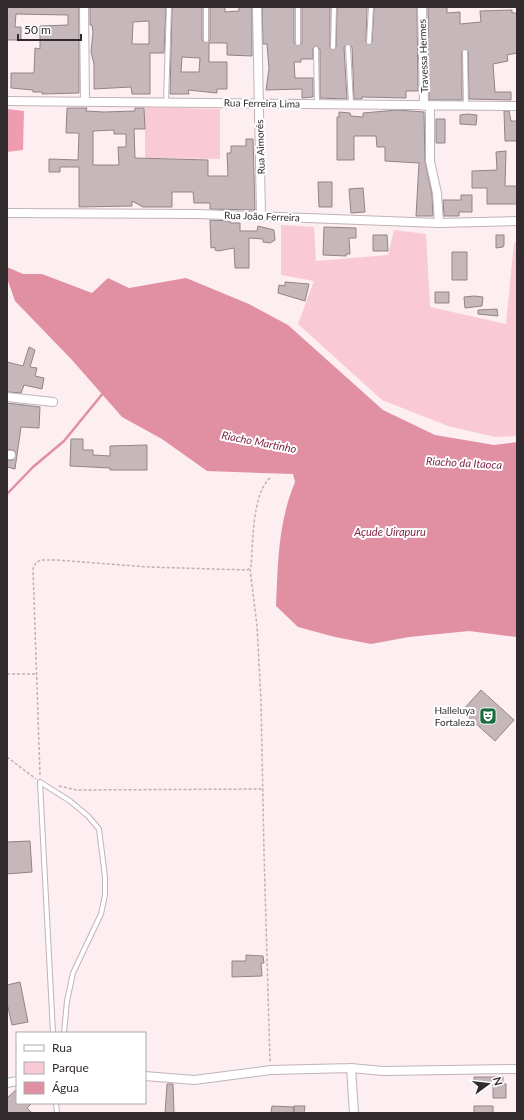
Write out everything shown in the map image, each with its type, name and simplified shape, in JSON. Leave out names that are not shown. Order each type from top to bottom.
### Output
[{"type":"street","points":[[84,7],[85,101]]},
{"type":"street","name":"Rua Aimorés","points":[[257,7],[261,216]]},
{"type":"street","name":"Travessa Hermes","points":[[422,7],[430,161],[438,194],[439,223]]},
{"type":"street","name":"Rua Ferreira Lima","points":[[7,101],[258,102],[351,105],[517,106]]},
{"type":"street","name":"Rua João Ferreira","points":[[7,213],[261,216],[439,223],[517,221]]},
{"type":"street","points":[[7,397],[53,402]]},
{"type":"street","points":[[351,1068],[354,1113]]},
{"type":"street","points":[[146,1076],[194,1080],[271,1070],[351,1068],[382,1071],[517,1070]]},
{"type":"lane","points":[[166,102],[169,7]]},
{"type":"lane","points":[[206,7],[206,40]]},
{"type":"lane","points":[[298,7],[298,43]]},
{"type":"lane","points":[[333,47],[334,7]]},
{"type":"lane","points":[[369,42],[371,7]]},
{"type":"lane","points":[[348,47],[351,105]]},
{"type":"lane","points":[[316,49],[317,104]]},
{"type":"lane","points":[[465,52],[466,106]]},
{"type":"lane","points":[[40,782],[53,1032]]},
{"type":"lane","points":[[40,782],[70,801],[95,824],[100,832],[103,862],[105,895],[101,914],[73,973],[67,1001],[64,1032]]},
{"type":"path","points":[[270,478],[264,484],[258,503],[250,569],[257,626],[261,693],[271,1070]]},
{"type":"path","points":[[40,782],[33,570],[37,561],[56,560],[149,567],[243,571],[250,569]]},
{"type":"path","points":[[7,674],[36,674]]},
{"type":"path","points":[[7,757],[40,782]]},
{"type":"path","points":[[55,785],[77,790],[263,789]]},
{"type":"green space","points":[[145,107],[220,109],[220,159],[145,158]]},
{"type":"green space","points":[[281,225],[314,227],[316,261],[388,255],[394,230],[426,234],[430,307],[506,324],[514,243],[517,243],[517,436],[495,437],[448,426],[382,400],[298,324],[314,281],[281,275]]},
{"type":"shaded area","points":[[7,109],[24,111],[23,150],[7,152]]},
{"type":"water","name":"Açude Uirapuru","points":[[7,267],[23,274],[42,274],[92,293],[108,278],[129,288],[186,278],[249,304],[288,325],[383,410],[435,435],[494,445],[517,442],[517,637],[469,631],[409,637],[371,644],[335,637],[298,627],[276,606],[280,543],[285,512],[295,482],[293,474],[207,471],[162,439],[122,417],[72,360],[15,301],[7,278]]},
{"type":"building","points":[[7,7],[79,7],[79,93],[42,94],[42,92],[33,92],[33,90],[11,88],[11,73],[34,73],[35,48],[40,49],[40,26],[68,25],[68,15],[16,14],[15,27],[21,27],[21,40],[7,40]]},
{"type":"building","points":[[90,7],[166,7],[164,53],[150,53],[150,94],[132,94],[131,87],[94,89],[94,64],[91,52],[93,32],[92,25],[90,25]],"holes":[[[149,21],[149,44],[132,44],[133,22]]]},
{"type":"building","points":[[172,7],[202,7],[202,40],[206,43],[210,40],[210,7],[225,7],[225,12],[239,11],[239,7],[252,7],[252,56],[227,55],[227,43],[209,43],[209,62],[227,62],[227,89],[217,89],[217,93],[188,90],[189,94],[170,94]],"holes":[[[182,57],[200,58],[199,72],[181,72]]]},
{"type":"building","points":[[262,7],[294,7],[294,43],[298,46],[302,43],[302,7],[330,7],[330,47],[333,50],[336,47],[337,7],[367,7],[366,42],[369,45],[372,42],[374,7],[417,7],[418,91],[406,91],[406,98],[362,97],[362,99],[354,99],[352,47],[348,44],[344,47],[347,99],[320,98],[320,49],[316,46],[313,48],[313,59],[301,59],[301,62],[294,62],[295,78],[313,78],[313,97],[302,98],[302,89],[266,90],[269,69],[267,44],[263,44]]},
{"type":"building","points":[[428,7],[447,7],[447,13],[460,12],[460,24],[481,22],[480,11],[512,10],[512,13],[517,13],[517,53],[507,55],[508,61],[493,64],[495,92],[511,92],[511,100],[469,99],[468,52],[465,49],[462,52],[462,100],[429,100]]},
{"type":"building","points":[[67,108],[87,108],[86,111],[104,112],[135,111],[135,108],[144,108],[145,129],[134,129],[135,158],[208,160],[208,176],[228,176],[227,153],[231,153],[231,146],[246,146],[246,139],[253,139],[255,210],[210,209],[210,203],[194,203],[193,192],[172,192],[172,207],[143,207],[132,201],[132,206],[79,207],[79,167],[60,167],[60,172],[49,172],[49,159],[78,160],[79,133],[66,133]],"holes":[[[114,130],[114,134],[126,134],[126,147],[118,147],[119,165],[93,165],[93,131]]]},
{"type":"building","points":[[397,110],[424,112],[425,161],[432,194],[433,216],[416,216],[419,163],[385,161],[385,147],[377,147],[376,136],[354,136],[354,160],[337,160],[337,117],[339,117],[339,112],[350,113],[351,116],[363,117],[363,113]]},
{"type":"building","points":[[504,111],[509,111],[511,121],[517,121],[517,141],[505,141]]},
{"type":"building","points":[[460,115],[477,115],[476,125],[460,124]]},
{"type":"building","points":[[436,119],[445,119],[445,143],[436,143]]},
{"type":"building","points":[[506,151],[505,186],[517,186],[517,204],[487,204],[487,188],[472,188],[472,171],[497,170],[496,152]]},
{"type":"building","points":[[318,182],[332,182],[332,207],[319,207]]},
{"type":"building","points":[[363,188],[365,212],[351,213],[349,189]]},
{"type":"building","points":[[461,195],[472,195],[472,212],[459,212],[459,216],[444,216],[443,200],[461,200]]},
{"type":"building","points":[[210,220],[240,223],[240,231],[257,231],[258,226],[274,230],[275,240],[270,243],[263,242],[263,239],[249,238],[249,268],[235,268],[234,248],[218,251],[215,250],[215,247],[211,248]]},
{"type":"building","points":[[324,227],[356,228],[356,238],[349,238],[350,254],[346,254],[346,256],[323,255]]},
{"type":"building","points":[[373,235],[387,235],[388,251],[373,251]]},
{"type":"building","points":[[496,235],[504,235],[503,247],[496,248]]},
{"type":"building","points":[[452,252],[467,252],[467,280],[452,280]]},
{"type":"building","points":[[285,282],[309,284],[305,301],[278,293],[279,285],[285,286]]},
{"type":"building","points":[[435,292],[449,292],[449,303],[435,303]]},
{"type":"building","points":[[464,297],[483,297],[482,306],[465,308]]},
{"type":"building","points":[[497,309],[498,316],[478,314],[478,310]]},
{"type":"building","points":[[29,347],[35,350],[30,367],[37,368],[35,376],[44,378],[42,389],[24,385],[21,393],[7,392],[7,362],[23,366]]},
{"type":"building","points":[[7,403],[40,407],[39,428],[21,427],[15,469],[7,467],[7,460],[13,460],[16,455],[14,450],[7,450]]},
{"type":"building","points":[[71,439],[83,439],[83,450],[93,450],[93,455],[110,456],[110,446],[147,445],[147,470],[110,470],[110,468],[70,466]]},
{"type":"building","name":"Halleluya Fortaleza","points":[[481,690],[514,720],[495,741],[462,711]]},
{"type":"building","points":[[30,841],[32,872],[7,874],[7,842]]},
{"type":"building","points":[[246,955],[263,956],[264,963],[261,963],[262,976],[232,977],[232,961],[246,961]]},
{"type":"building","points":[[20,982],[28,1022],[12,1025],[7,1003],[7,985]]},
{"type":"building","points":[[474,1077],[503,1077],[503,1084],[506,1084],[506,1098],[493,1098],[493,1083],[474,1083]]},
{"type":"building","points":[[167,1084],[173,1084],[174,1113],[165,1113]]},
{"type":"building","points":[[16,1090],[16,1104],[31,1104],[27,1108],[32,1113],[7,1113],[7,1098]]},
{"type":"building","points":[[272,1106],[294,1107],[294,1113],[271,1113]]},
{"type":"building","points":[[294,1106],[305,1106],[304,1113],[294,1113]]},
{"type":"building","points":[[474,1106],[493,1106],[493,1113],[474,1113]]},
{"type":"waterway","points":[[7,494],[33,467],[64,441],[104,392]]},
{"type":"place","name":"Halleluya Fortaleza","points":[[488,716]]},
{"type":"water label","name":"Riacho Martinho","points":[[259,442]]},
{"type":"water label","name":"Riacho da Itaoca","points":[[464,463]]}]
